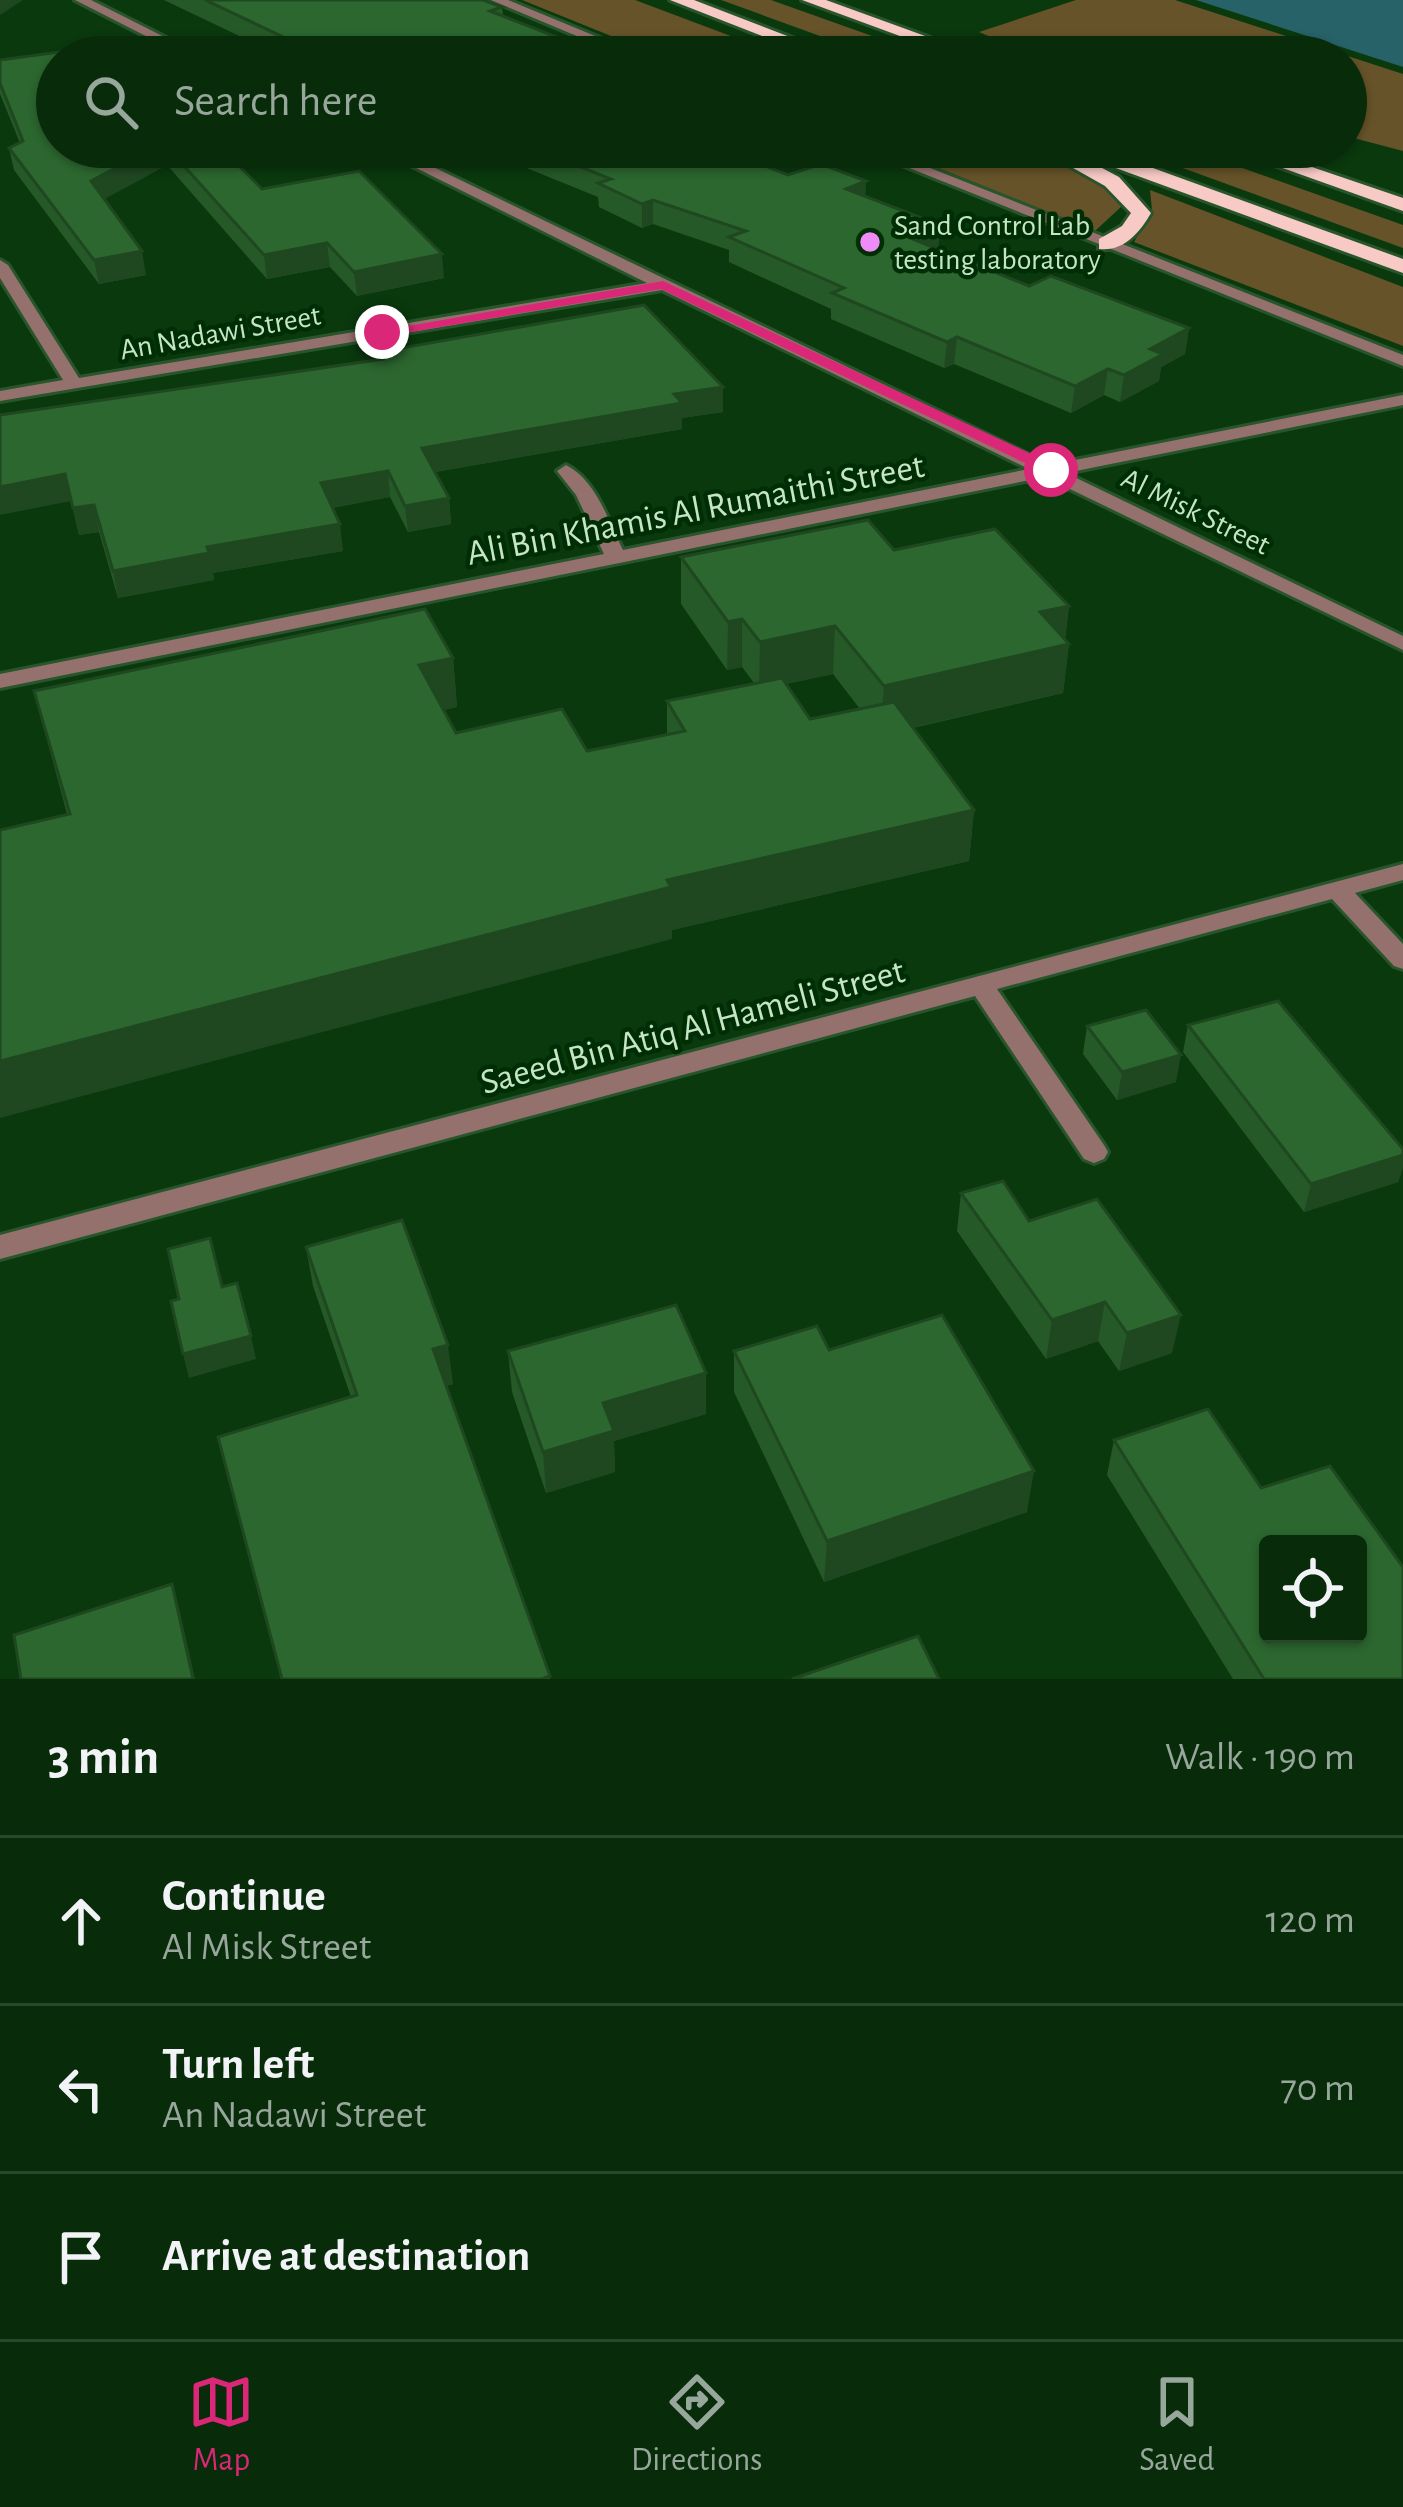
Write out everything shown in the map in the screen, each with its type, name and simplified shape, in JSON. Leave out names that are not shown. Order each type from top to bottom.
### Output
[{"type":"highway","points":[[678,0],[775,36]]},
{"type":"highway","points":[[810,0],[914,36]]},
{"type":"highway","points":[[1086,168],[1125,189],[1141,212],[1130,230],[1107,244]]},
{"type":"highway","points":[[1135,168],[1403,266]]},
{"type":"highway","points":[[1295,168],[1403,205]]},
{"type":"street","points":[[81,0],[154,36]]},
{"type":"street","points":[[497,0],[587,36]]},
{"type":"street","name":"Al Misk Street","points":[[424,168],[1403,644]]},
{"type":"street","points":[[917,168],[1403,362]]},
{"type":"street","points":[[0,265],[74,384]]},
{"type":"street","name":"An Nadawi Street","points":[[0,396],[663,285]]},
{"type":"street","name":"Ali Bin Khamis Al Rumaithi Street","points":[[0,681],[1403,400]]},
{"type":"street","points":[[566,471],[585,493],[616,557]]},
{"type":"street","name":"Saeed Bin Atiq Al Hameli Street","points":[[0,1247],[1403,872]]},
{"type":"street","points":[[1339,890],[1403,960]]},
{"type":"street","points":[[981,985],[1094,1152]]},
{"type":"shaded area","points":[[522,0],[635,0],[731,36],[611,36]]},
{"type":"shaded area","points":[[721,0],[771,0],[872,36],[820,36]]},
{"type":"shaded area","points":[[1076,0],[1175,0],[1286,36],[988,36],[979,32]]},
{"type":"shaded area","points":[[1367,62],[1403,74],[1403,151],[1367,142]]},
{"type":"shaded area","points":[[938,168],[1084,168],[1105,182],[1122,206],[1095,231]]},
{"type":"shaded area","points":[[1183,168],[1242,168],[1403,225],[1403,248]]},
{"type":"shaded area","points":[[1150,190],[1403,287],[1403,346],[1134,242],[1152,210]]},
{"type":"water","points":[[1196,0],[1403,0],[1403,67],[1367,55],[1367,36],[1307,36]]},
{"type":"building","points":[[205,0],[483,0],[502,7],[490,11],[554,36],[281,36]]},
{"type":"building","points":[[36,55],[36,168],[115,168],[91,181],[142,251],[94,260],[9,148],[23,141],[0,83],[0,60]]},
{"type":"building","points":[[186,168],[241,168],[262,189],[359,171],[442,254],[354,272],[327,243],[264,255]]},
{"type":"building","points":[[584,168],[770,168],[788,175],[832,168],[866,181],[846,189],[940,225],[910,238],[1029,286],[1051,276],[1189,328],[1150,349],[1163,354],[1124,375],[1108,369],[1075,386],[957,337],[947,342],[832,293],[844,288],[729,237],[746,231],[653,200],[642,204],[598,183],[611,179]]},
{"type":"building","points":[[644,305],[723,387],[674,394],[682,403],[422,448],[449,498],[405,506],[388,471],[321,483],[340,524],[207,547],[209,553],[113,571],[94,505],[73,508],[65,474],[0,487],[0,415],[383,359],[379,352]]},
{"type":"building","points":[[868,520],[894,550],[995,529],[1069,606],[1040,612],[1069,644],[884,686],[835,626],[760,642],[742,619],[728,622],[681,557]]},
{"type":"building","points":[[425,609],[453,658],[419,665],[456,733],[562,709],[587,751],[685,731],[667,701],[782,678],[810,719],[894,702],[974,810],[667,880],[671,887],[0,1061],[0,830],[70,814],[34,691]]},
{"type":"building","points":[[1278,1001],[1403,1149],[1403,1155],[1311,1184],[1188,1025]]},
{"type":"building","points":[[1146,1010],[1181,1055],[1122,1072],[1087,1026]]},
{"type":"building","points":[[1003,1181],[1029,1221],[1097,1199],[1181,1315],[1127,1333],[1105,1302],[1052,1320],[961,1193]]},
{"type":"building","points":[[402,1220],[448,1345],[433,1349],[550,1676],[542,1679],[282,1679],[218,1437],[357,1395],[306,1247]]},
{"type":"building","points":[[210,1238],[222,1287],[237,1283],[251,1336],[183,1354],[171,1301],[179,1299],[168,1249]]},
{"type":"building","points":[[676,1305],[706,1373],[603,1403],[614,1431],[543,1452],[508,1351]]},
{"type":"building","points":[[942,1315],[1034,1471],[827,1541],[734,1351],[817,1326],[829,1350]]},
{"type":"building","points":[[1208,1409],[1261,1488],[1330,1466],[1403,1567],[1403,1679],[1264,1679],[1114,1440]]},
{"type":"building","points":[[172,1584],[193,1679],[21,1679],[14,1635]]},
{"type":"building","points":[[918,1636],[939,1679],[792,1679]]},
{"type":"place","name":"Sand Control Lab testing laboratory","points":[[870,242]]},
{"type":"route","points":[[382,332],[663,285],[1051,470]]}]
